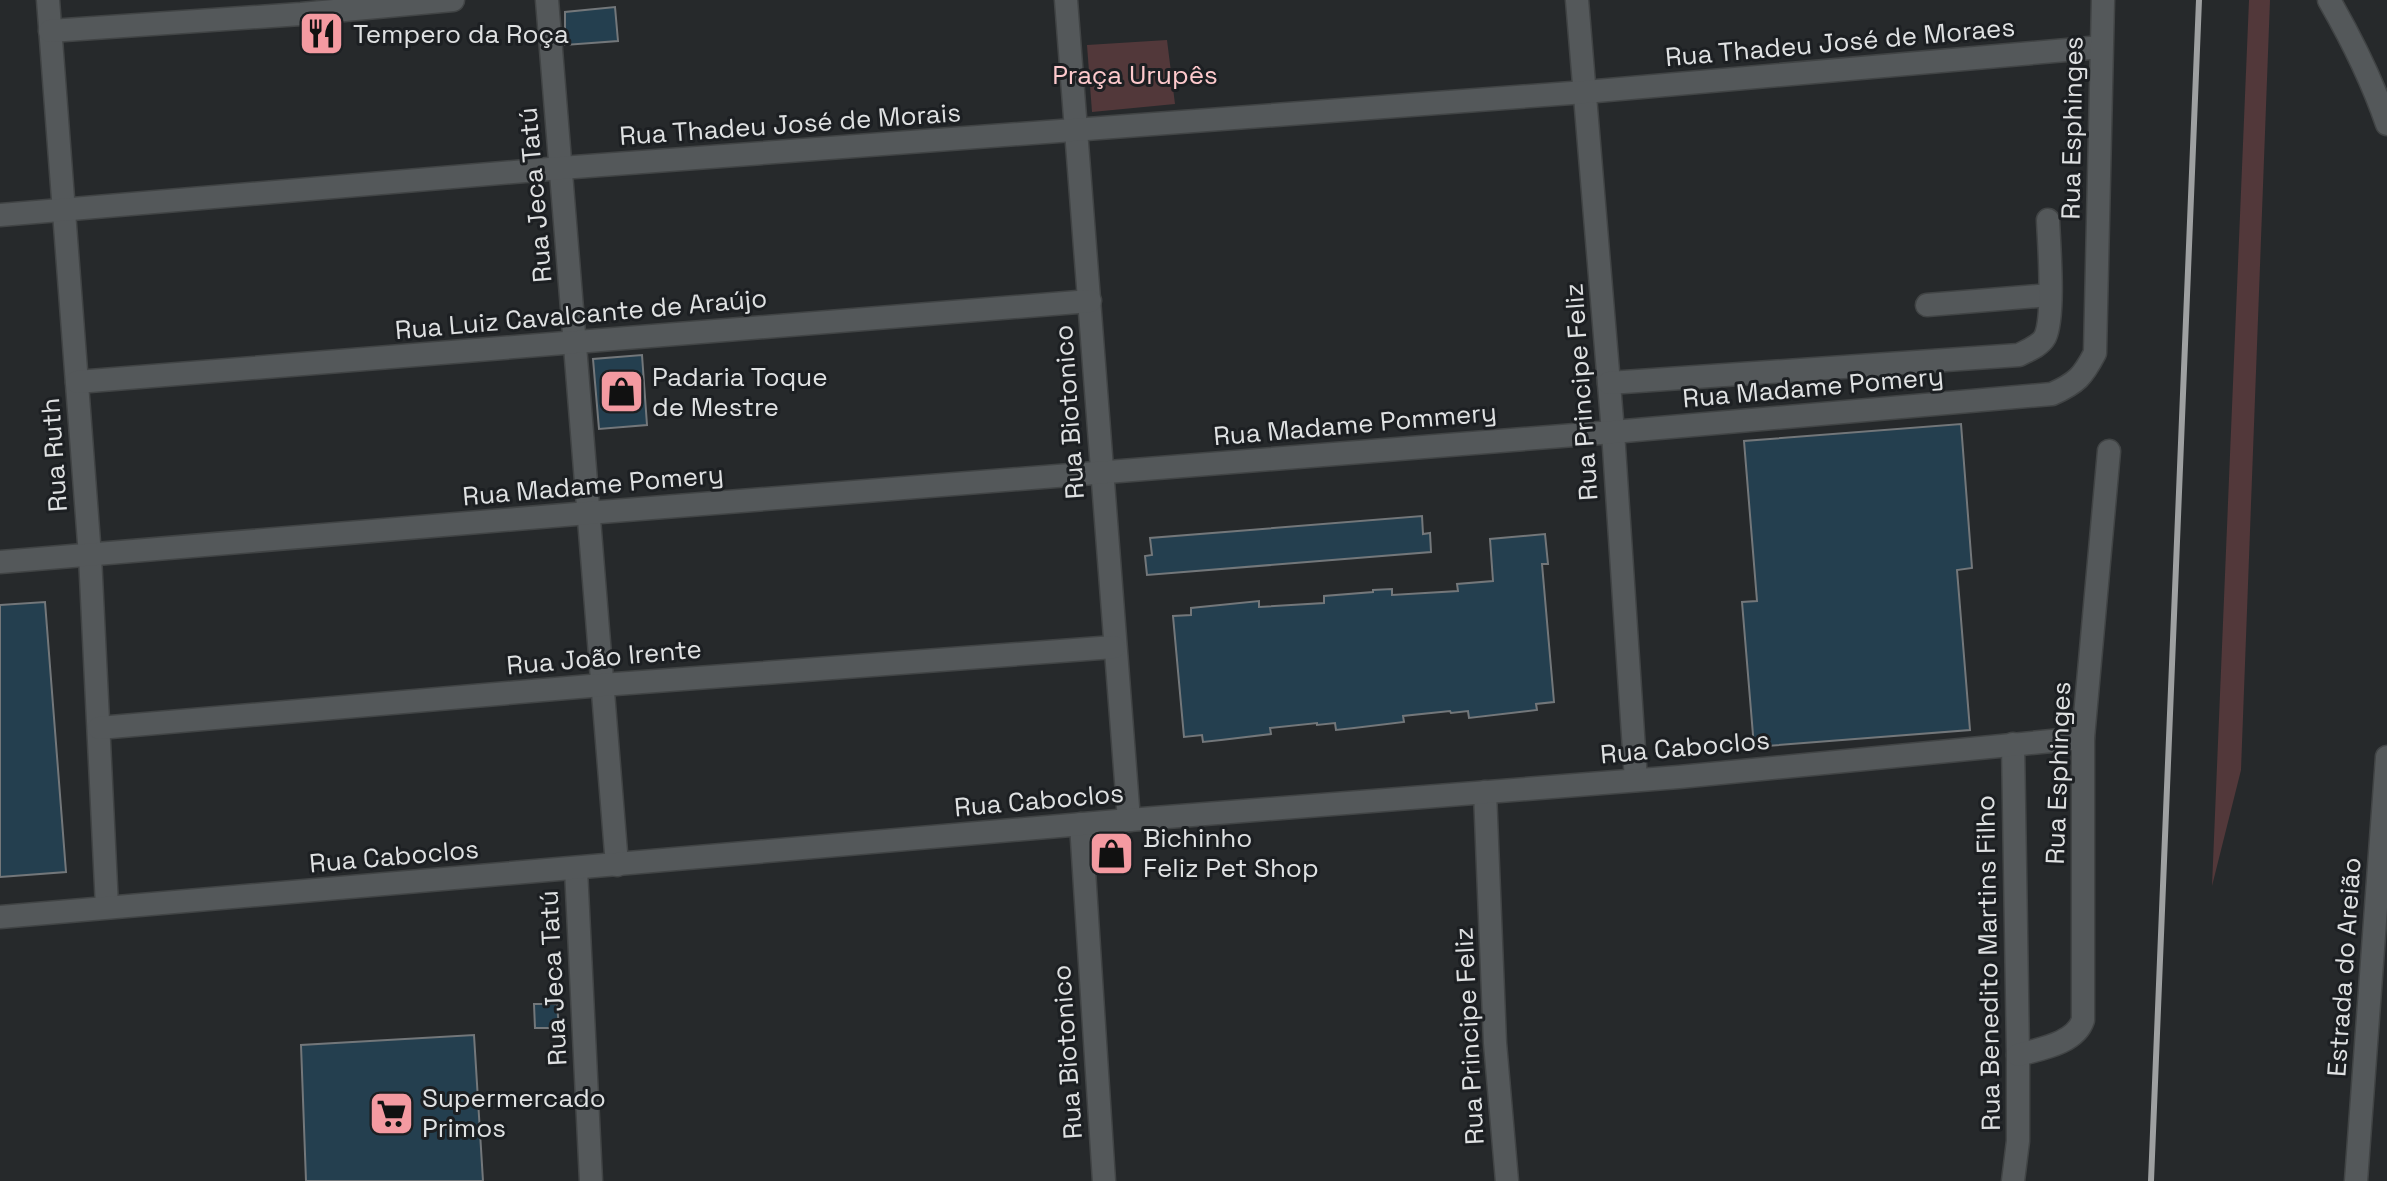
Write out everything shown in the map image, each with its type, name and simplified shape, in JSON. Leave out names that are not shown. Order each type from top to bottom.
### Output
[{"type":"street","name":"Rua Ruth","points":[[48,0],[90,556],[107,907]]},
{"type":"street","points":[[50,31],[326,13],[453,0]]},
{"type":"street","name":"Rua Jeca Tatú","points":[[547,0],[617,865]]},
{"type":"street","name":"Rua Biotonico","points":[[1066,0],[1129,820]]},
{"type":"street","name":"Rua Principe Feliz","points":[[1577,0],[1613,432],[1636,780]]},
{"type":"street","name":"Rua Esphinges","points":[[2018,399],[2052,394],[2073,385],[2085,373],[2095,353],[2103,0]]},
{"type":"street","points":[[2329,0],[2360,57],[2387,124]]},
{"type":"street","name":"Rua Thadeu José de Moraes","points":[[1585,92],[2101,47]]},
{"type":"street","name":"Rua Thadeu José de Morais","points":[[0,215],[561,168],[1585,92]]},
{"type":"street","points":[[1609,383],[2019,355],[2044,340],[2047,331],[2050,295],[2048,220]]},
{"type":"street","points":[[1927,305],[2050,295]]},
{"type":"street","name":"Rua Luiz Cavalcante de Araújo","points":[[77,382],[1090,301]]},
{"type":"street","name":"Rua Madame Pomery","points":[[1613,432],[2018,399]]},
{"type":"street","name":"Rua Madame Pommery","points":[[1101,472],[1613,432]]},
{"type":"street","name":"Rua Esphinges","points":[[2018,1055],[2059,1042],[2076,1032],[2083,1020],[2083,738],[2109,451]]},
{"type":"street","name":"Rua Madame Pomery","points":[[90,556],[1101,472]]},
{"type":"street","points":[[0,562],[90,556]]},
{"type":"street","name":"Rua João Irente","points":[[99,728],[602,685],[1114,647]]},
{"type":"street","name":"Rua Caboclos","points":[[0,917],[1081,824],[1636,780],[2083,738]]},
{"type":"street","name":"Rua Benedito Martins Filho","points":[[2013,744],[2018,1055],[2018,1141],[2013,1181]]},
{"type":"street","name":"Estrada do Areião","points":[[2356,1181],[2387,757]]},
{"type":"street","name":"Rua Principe Feliz","points":[[1485,792],[1495,1043],[1507,1181]]},
{"type":"street","name":"Rua Biotonico","points":[[1081,824],[1104,1181]]},
{"type":"street","name":"Rua Jeca Tatú","points":[[576,869],[591,1181]]},
{"type":"green space","points":[[2249,0],[2270,0],[2241,770],[2212,886]]},
{"type":"green space","name":"Praça Urupês","points":[[1167,40],[1175,104],[1092,112],[1087,45]]},
{"type":"building","points":[[615,7],[618,41],[565,45],[565,12]]},
{"type":"building","name":"Tempero da Roça","points":[[338,25],[341,48],[307,52],[306,28]]},
{"type":"building","name":"Padaria Toque de Mestre","points":[[642,355],[647,425],[599,429],[593,359]]},
{"type":"building","points":[[1961,424],[1972,568],[1957,570],[1970,730],[1754,747],[1742,602],[1757,601],[1744,441]]},
{"type":"building","points":[[1422,516],[1423,534],[1430,533],[1431,552],[1147,575],[1145,556],[1152,555],[1150,538]]},
{"type":"building","points":[[1545,534],[1548,564],[1542,564],[1554,702],[1536,704],[1537,710],[1469,718],[1468,711],[1450,711],[1403,716],[1404,722],[1336,730],[1335,723],[1317,723],[1270,728],[1271,734],[1203,742],[1202,735],[1184,737],[1173,616],[1191,615],[1191,608],[1259,601],[1259,607],[1324,603],[1324,596],[1373,590],[1392,589],[1392,595],[1458,591],[1457,584],[1493,581],[1490,539]]},
{"type":"building","points":[[45,602],[66,872],[0,877],[0,605]]},
{"type":"building","points":[[534,1004],[557,1004],[559,1028],[535,1028]]},
{"type":"building","name":"Supermercado Primos","points":[[474,1035],[483,1181],[306,1181],[301,1045]]},
{"type":"railway","points":[[2151,1181],[2199,0]]},
{"type":"place","name":"Tempero da Roça","points":[[322,34]]},
{"type":"place","name":"Padaria Toque de Mestre","points":[[621,392]]},
{"type":"place","name":"Bichinho Feliz Pet Shop","points":[[1112,853]]},
{"type":"place","name":"Supermercado Primos","points":[[391,1113]]}]
